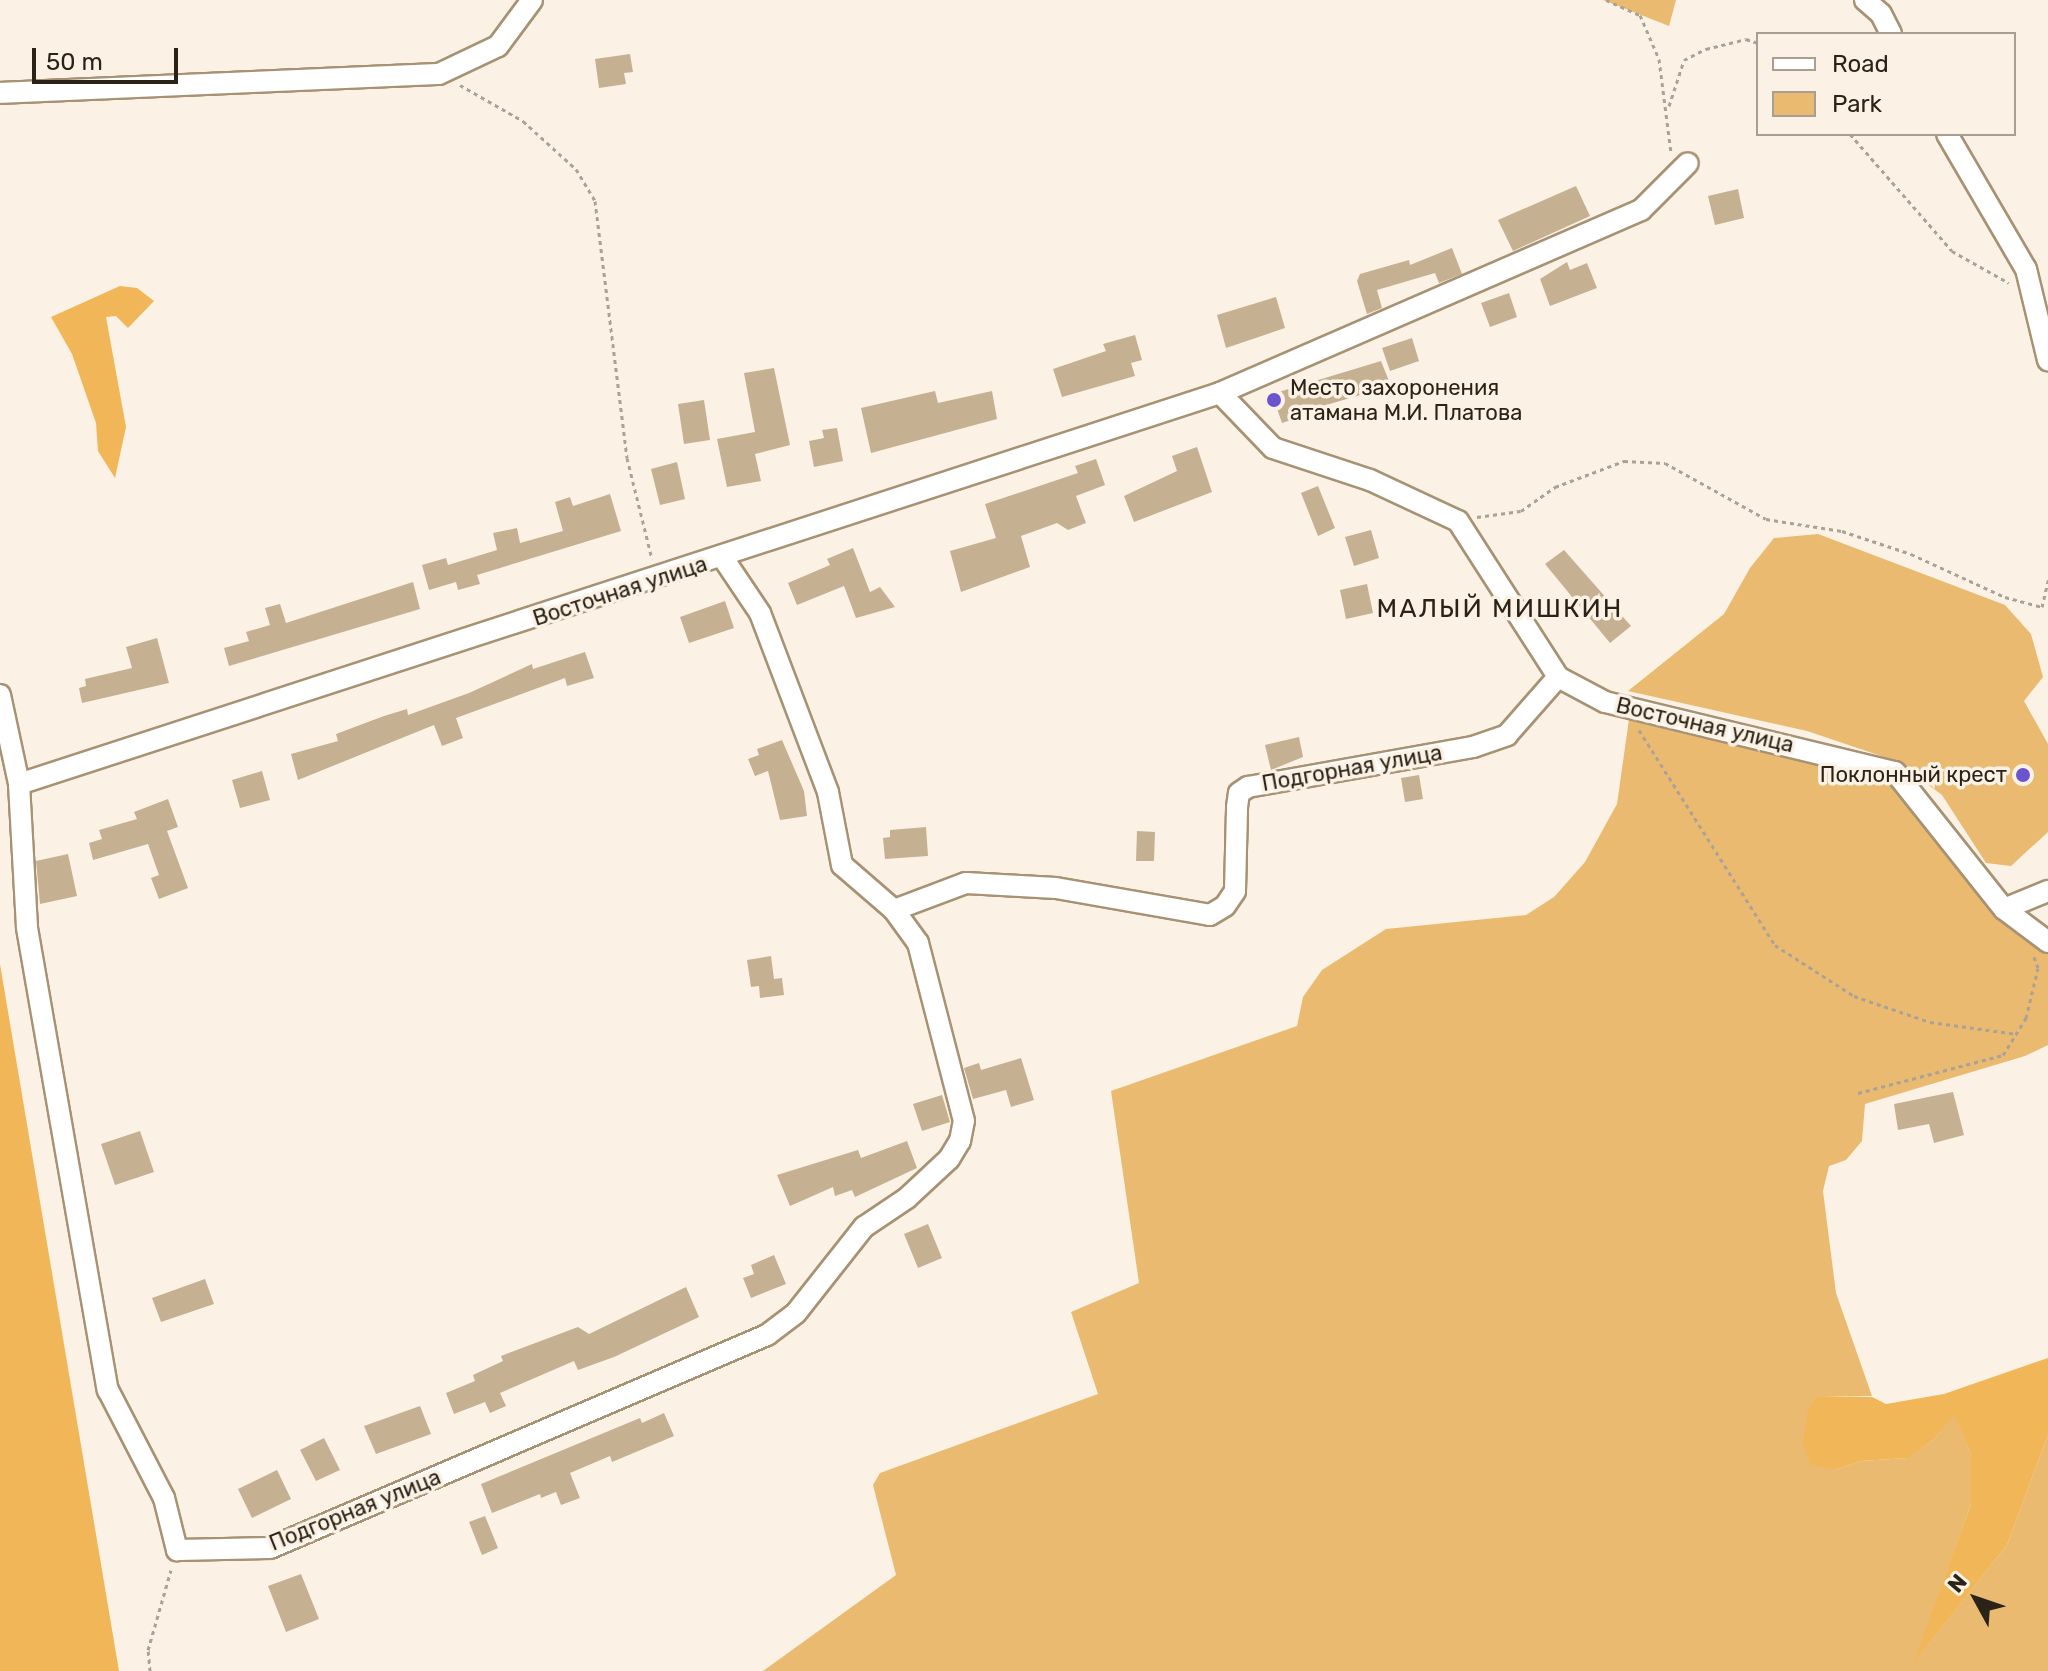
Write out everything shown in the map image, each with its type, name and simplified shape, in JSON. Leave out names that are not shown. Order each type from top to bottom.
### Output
[{"type":"street","points":[[0,93],[439,74],[498,46],[532,0]]},
{"type":"street","points":[[1865,0],[1881,14],[1890,32]]},
{"type":"street","points":[[1948,136],[2026,269],[2048,360]]},
{"type":"street","name":"Восточная улица","points":[[19,784],[657,580],[1220,393],[1641,210],[1688,163]]},
{"type":"street","points":[[1220,393],[1273,448],[1370,480],[1458,521],[1558,677]]},
{"type":"street","name":"Подгорная улица","points":[[177,1550],[270,1548],[767,1335],[796,1313],[864,1227],[907,1198],[949,1159],[960,1141],[964,1121],[933,986],[918,943],[894,910],[842,865],[828,792],[760,613],[723,558]]},
{"type":"street","name":"Восточная улица","points":[[1558,677],[1624,707],[1895,772],[2004,909],[2040,948]]},
{"type":"street","name":"Подгорная улица","points":[[894,910],[966,883],[1056,888],[1210,915],[1225,906],[1235,891],[1239,793],[1248,787],[1473,747],[1507,735],[1558,677]]},
{"type":"street","points":[[0,695],[19,784],[27,928],[108,1390],[164,1498],[177,1550]]},
{"type":"street","points":[[2004,909],[2048,891]]},
{"type":"path","points":[[1606,0],[1640,15],[1659,59],[1673,181]]},
{"type":"path","points":[[1667,110],[1684,60],[1706,49],[1746,39],[1756,42]]},
{"type":"path","points":[[439,74],[523,121],[576,169],[595,201],[627,458],[657,580]]},
{"type":"path","points":[[1852,136],[1952,251],[2015,286],[2036,308]]},
{"type":"path","points":[[1458,521],[1521,511],[1555,487],[1624,461],[1665,463],[1766,519],[1842,531],[1911,554],[2005,597],[2042,607],[2048,580]]},
{"type":"path","points":[[1624,707],[1775,945],[1854,996],[1930,1022],[1994,1035],[2017,1034]]},
{"type":"path","points":[[1858,1093],[2003,1055],[2026,1018],[2040,948]]},
{"type":"path","points":[[150,1671],[148,1650],[177,1550]]},
{"type":"green space","points":[[1603,0],[1676,0],[1669,26]]},
{"type":"green space","points":[[1818,534],[2005,605],[2031,634],[2043,677],[2024,701],[2048,744],[2048,832],[2011,866],[1986,863],[1942,795],[1896,761],[1807,731],[1628,691],[1724,614],[1750,568],[1774,538]]},
{"type":"green space","points":[[1629,719],[1853,770],[1906,792],[2004,920],[2048,953],[2048,1045],[2025,1056],[1865,1104],[1862,1141],[1846,1160],[1829,1166],[1823,1191],[1836,1293],[1872,1396],[1817,1396],[1835,1470],[1861,1461],[1907,1458],[1933,1440],[1954,1415],[1971,1454],[1971,1504],[1916,1659],[2007,1545],[2048,1435],[2048,1671],[763,1671],[896,1575],[873,1485],[880,1473],[1098,1394],[1071,1312],[1139,1283],[1111,1091],[1297,1026],[1303,997],[1322,970],[1386,929],[1526,915],[1554,897],[1585,862],[1617,804]]},
{"type":"shaded area","points":[[120,286],[137,288],[154,301],[128,328],[116,316],[106,317],[126,427],[115,478],[98,451],[96,423],[72,354],[51,317]]},
{"type":"shaded area","points":[[0,964],[119,1671],[0,1671]]},
{"type":"shaded area","points":[[2048,1358],[2048,1435],[2007,1545],[1914,1662],[1971,1504],[1971,1454],[1954,1416],[1933,1440],[1908,1458],[1861,1461],[1835,1470],[1810,1464],[1803,1443],[1808,1410],[1817,1396],[1872,1397],[1886,1404],[1944,1394]]},
{"type":"building","points":[[630,54],[633,72],[624,73],[626,84],[599,88],[595,59]]},
{"type":"building","points":[[1576,186],[1590,216],[1513,251],[1498,220]]},
{"type":"building","points":[[1738,189],[1744,218],[1715,225],[1708,196]]},
{"type":"building","points":[[1452,248],[1462,274],[1439,283],[1435,273],[1377,290],[1382,308],[1367,314],[1357,281],[1360,274],[1409,260],[1410,265]]},
{"type":"building","points":[[1567,262],[1570,270],[1587,263],[1597,288],[1550,306],[1540,279]]},
{"type":"building","points":[[1509,293],[1517,317],[1490,327],[1481,303]]},
{"type":"building","points":[[1276,297],[1285,328],[1226,348],[1217,315]]},
{"type":"building","points":[[1135,335],[1142,360],[1131,363],[1135,376],[1062,397],[1053,369],[1106,351],[1103,344]]},
{"type":"building","points":[[1412,338],[1419,361],[1390,371],[1382,348]]},
{"type":"building","points":[[1381,361],[1391,386],[1299,413],[1300,417],[1282,423],[1272,394]]},
{"type":"building","points":[[774,368],[790,445],[755,454],[761,481],[727,487],[717,439],[755,432],[744,373]]},
{"type":"building","points":[[935,391],[938,403],[992,391],[997,419],[871,453],[861,408]]},
{"type":"building","points":[[704,400],[710,440],[684,444],[678,404]]},
{"type":"building","points":[[837,428],[843,461],[814,467],[809,441],[824,438],[822,430]]},
{"type":"building","points":[[1197,447],[1212,492],[1134,522],[1124,496],[1177,471],[1172,456]]},
{"type":"building","points":[[1096,459],[1105,485],[1076,496],[1086,523],[1068,530],[1057,523],[1021,536],[1030,567],[961,592],[950,551],[996,538],[985,504],[1078,473],[1075,466]]},
{"type":"building","points":[[677,462],[685,499],[660,505],[651,469]]},
{"type":"building","points":[[1318,486],[1335,528],[1318,536],[1301,493]]},
{"type":"building","points":[[610,494],[621,531],[477,575],[480,584],[458,590],[456,582],[429,590],[422,565],[446,558],[448,565],[497,550],[493,533],[517,528],[520,543],[563,531],[555,502],[570,497],[573,506]]},
{"type":"building","points":[[1371,530],[1379,558],[1354,566],[1345,537]]},
{"type":"building","points":[[853,548],[870,592],[880,587],[895,607],[856,618],[844,586],[797,605],[788,583],[830,565],[827,559]]},
{"type":"building","points":[[1564,550],[1631,626],[1610,643],[1545,564]]},
{"type":"building","points":[[413,582],[420,609],[229,666],[224,648],[249,641],[246,632],[270,625],[265,608],[280,604],[286,623]]},
{"type":"building","points":[[1367,584],[1373,613],[1346,619],[1340,590]]},
{"type":"building","points":[[725,601],[734,628],[689,643],[680,617]]},
{"type":"building","points":[[157,638],[169,683],[82,703],[79,688],[86,686],[85,679],[132,668],[126,647]]},
{"type":"building","points":[[585,652],[594,678],[567,686],[565,678],[456,718],[463,738],[442,746],[434,725],[298,780],[291,754],[338,741],[336,734],[384,716],[407,709],[408,715],[469,693],[532,664],[533,669]]},
{"type":"building","points":[[1299,737],[1303,757],[1271,770],[1265,745]]},
{"type":"building","points":[[782,740],[804,791],[807,816],[780,820],[768,771],[755,776],[748,759],[759,755],[757,749]]},
{"type":"building","points":[[262,771],[270,800],[240,808],[232,780]]},
{"type":"building","points":[[1419,775],[1423,799],[1405,802],[1401,778]]},
{"type":"building","points":[[168,799],[178,827],[167,831],[188,888],[159,899],[151,878],[159,875],[148,844],[93,860],[89,843],[102,839],[99,830],[137,819],[134,812]]},
{"type":"building","points":[[926,827],[928,856],[885,859],[883,838],[890,837],[890,830]]},
{"type":"building","points":[[1137,831],[1155,832],[1154,861],[1136,861]]},
{"type":"building","points":[[68,854],[77,896],[40,904],[36,861]]},
{"type":"building","points":[[771,956],[774,979],[782,978],[784,995],[760,998],[759,986],[751,987],[747,960]]},
{"type":"building","points":[[1021,1058],[1034,1100],[1011,1107],[1006,1090],[973,1099],[964,1068],[979,1063],[981,1070]]},
{"type":"building","points":[[1953,1092],[1964,1135],[1934,1143],[1929,1124],[1898,1130],[1894,1104]]},
{"type":"building","points":[[942,1095],[950,1122],[922,1131],[913,1104]]},
{"type":"building","points":[[140,1131],[154,1172],[115,1185],[101,1144]]},
{"type":"building","points":[[907,1141],[917,1168],[855,1197],[852,1190],[835,1196],[833,1187],[790,1206],[777,1175],[858,1150],[861,1158]]},
{"type":"building","points":[[928,1224],[942,1258],[918,1268],[904,1234]]},
{"type":"building","points":[[774,1255],[786,1284],[751,1298],[743,1278],[754,1274],[751,1265]]},
{"type":"building","points":[[205,1279],[214,1304],[161,1322],[152,1298]]},
{"type":"building","points":[[686,1287],[699,1317],[614,1357],[578,1370],[574,1361],[500,1393],[506,1406],[490,1413],[485,1402],[454,1414],[446,1393],[475,1381],[473,1375],[503,1361],[501,1356],[578,1327],[589,1334]]},
{"type":"building","points":[[420,1406],[431,1434],[376,1454],[364,1426]]},
{"type":"building","points":[[664,1413],[674,1436],[612,1462],[610,1456],[570,1473],[580,1498],[561,1505],[556,1492],[541,1498],[540,1494],[492,1513],[481,1484],[640,1418],[642,1423]]},
{"type":"building","points":[[324,1438],[340,1470],[316,1481],[300,1450]]},
{"type":"building","points":[[277,1470],[291,1499],[252,1518],[238,1489]]},
{"type":"building","points":[[485,1516],[498,1548],[482,1555],[469,1522]]},
{"type":"building","points":[[301,1574],[319,1619],[286,1632],[268,1586]]},
{"type":"place","name":"Место захоронения атамана М.И. Платова","points":[[1274,400]]},
{"type":"place","name":"Поклонный крест","points":[[2023,775]]},
{"type":"district","name":"МАЛЫЙ МИШКИН","points":[[1500,609]]}]
